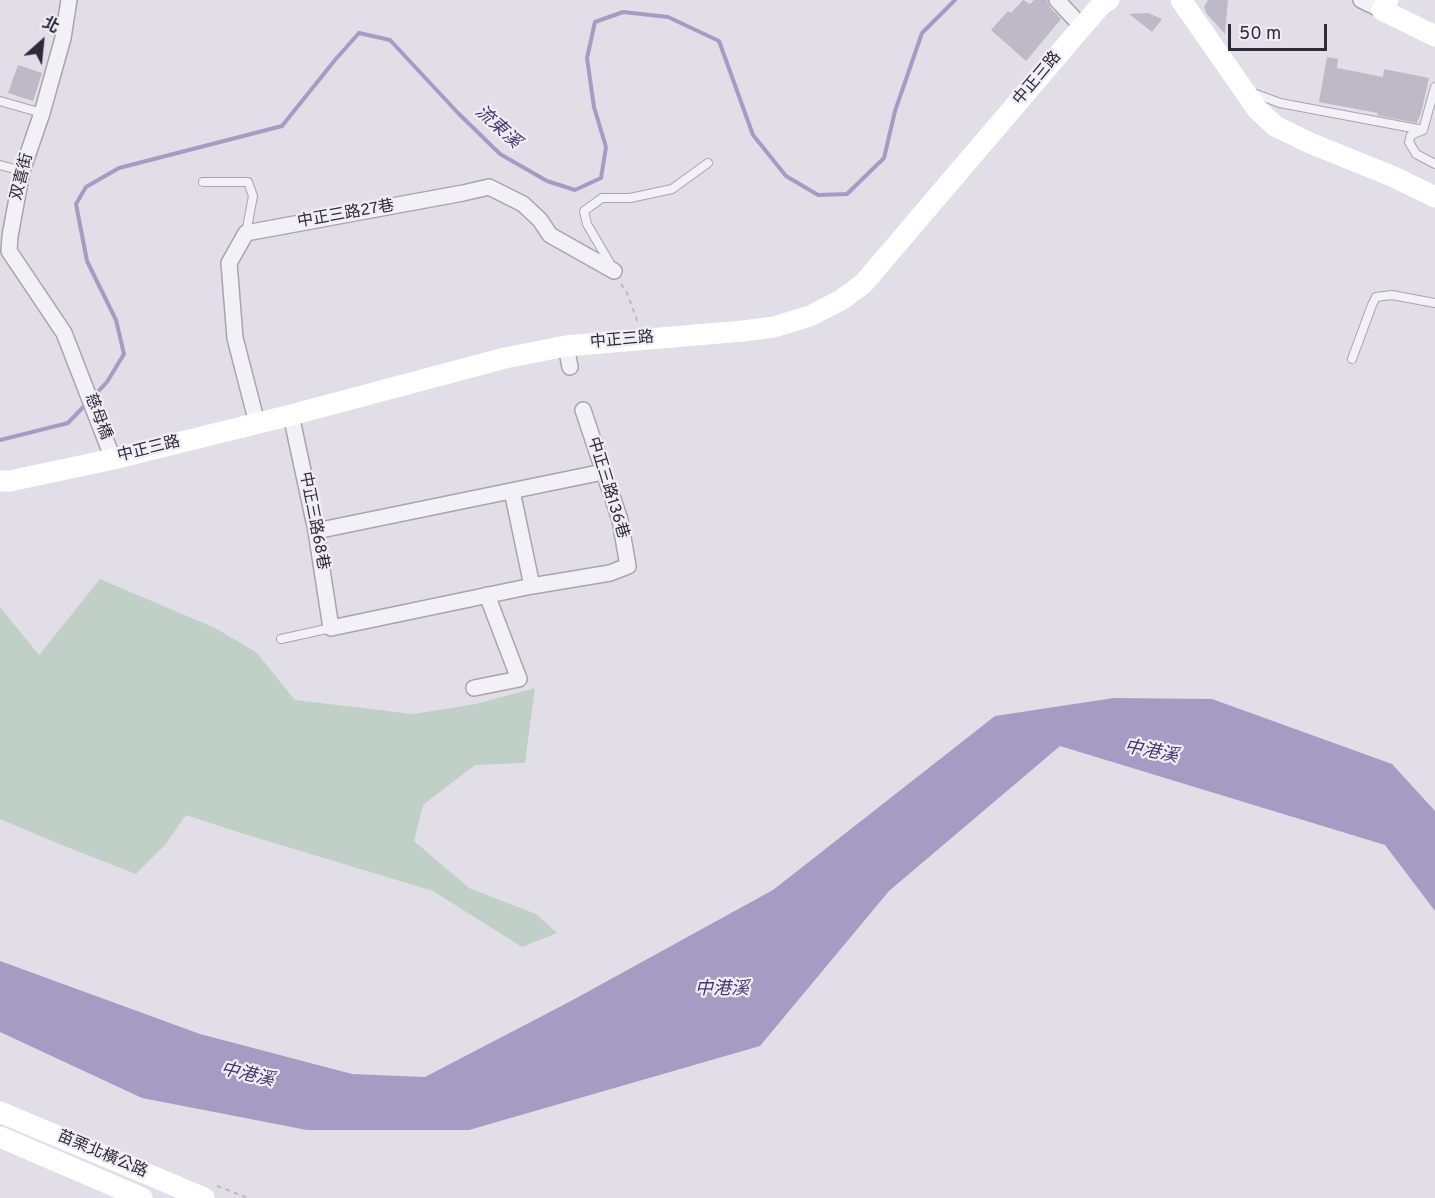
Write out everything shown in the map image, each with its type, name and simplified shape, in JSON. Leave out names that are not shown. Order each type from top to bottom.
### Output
[{"type":"main road","name":"中正三路","points":[[5,481],[113,459],[291,415],[505,358],[568,356],[645,339],[774,327],[810,316],[841,300],[863,284],[1082,27],[1102,4],[1109,0]]},
{"type":"main road","points":[[1181,0],[1257,109],[1275,126],[1435,197]]},
{"type":"main road","points":[[1385,5],[1435,36]]},
{"type":"main road","name":"苗栗北橫公路","points":[[0,1112],[204,1198]]},
{"type":"main road","name":"苗栗北橫公路","points":[[0,1137],[142,1198]]},
{"type":"street","name":"双喜街","points":[[69,0],[63,38],[42,113],[22,171],[5,243],[64,333],[81,375]]},
{"type":"street","points":[[1057,0],[1082,27]]},
{"type":"street","points":[[1361,0],[1385,5]]},
{"type":"street","name":"中正三路27巷","points":[[246,233],[489,187],[523,204],[540,220],[550,235],[614,272]]},
{"type":"street","points":[[246,233],[230,264],[235,338],[257,423]]},
{"type":"street","name":"慈母橋","points":[[81,375],[113,459]]},
{"type":"street","name":"中正三路136巷","points":[[532,586],[610,573],[628,566],[620,520],[583,410]]},
{"type":"street","name":"中正三路68巷","points":[[291,415],[316,531],[331,628]]},
{"type":"street","points":[[316,531],[603,472]]},
{"type":"street","points":[[331,628],[532,586],[512,491]]},
{"type":"street","points":[[474,688],[519,679],[487,595]]},
{"type":"lane","points":[[1423,130],[1435,87]]},
{"type":"lane","points":[[1244,90],[1280,103],[1423,130]]},
{"type":"lane","points":[[0,100],[42,113]]},
{"type":"lane","points":[[1423,130],[1411,135],[1409,142],[1416,154],[1435,164]]},
{"type":"lane","points":[[614,272],[587,224],[584,211],[602,198],[630,198],[672,189],[708,163]]},
{"type":"lane","points":[[0,165],[22,171]]},
{"type":"lane","points":[[203,182],[248,182],[253,196],[246,233]]},
{"type":"lane","points":[[1352,359],[1376,297],[1392,295],[1435,303]]},
{"type":"lane","points":[[281,639],[331,628]]},
{"type":"path","points":[[614,272],[627,293],[645,339]]},
{"type":"shaded area","points":[[100,579],[215,628],[256,652],[295,700],[413,714],[476,704],[535,688],[525,763],[475,765],[423,805],[414,841],[469,888],[536,914],[557,933],[522,947],[433,891],[186,815],[165,845],[136,874],[0,819],[0,607],[39,655]]},
{"type":"water","name":"中港溪","points":[[1114,698],[1212,699],[1392,764],[1435,811],[1435,911],[1385,845],[1060,746],[889,891],[760,1046],[469,1130],[307,1130],[142,1098],[0,1032],[0,961],[200,1034],[352,1074],[425,1077],[569,1002],[773,890],[995,716]]},
{"type":"building","points":[[1023,0],[1030,4],[1034,0],[1047,0],[1061,19],[1026,61],[991,30],[1008,11],[1011,13]]},
{"type":"building","points":[[1208,0],[1228,0],[1225,34],[1206,13],[1204,7]]},
{"type":"building","points":[[1148,13],[1162,19],[1152,32],[1129,14]]},
{"type":"building","points":[[1327,57],[1338,59],[1337,68],[1383,77],[1384,69],[1429,78],[1417,123],[1319,102]]},
{"type":"building","points":[[18,65],[42,73],[33,101],[8,93]]},
{"type":"waterway","name":"流東溪","points":[[92,398],[107,382],[124,354],[116,320],[87,261],[76,204],[86,187],[119,168],[282,126],[359,33],[390,40],[500,154],[547,181],[575,190],[601,178],[606,147],[594,107],[587,58],[595,22],[623,12],[668,17],[719,41],[753,135],[786,176],[818,195],[847,194],[884,158],[895,111],[922,33],[955,0]]},
{"type":"waterway","name":"流東溪","points":[[0,440],[68,423],[87,403]]}]
